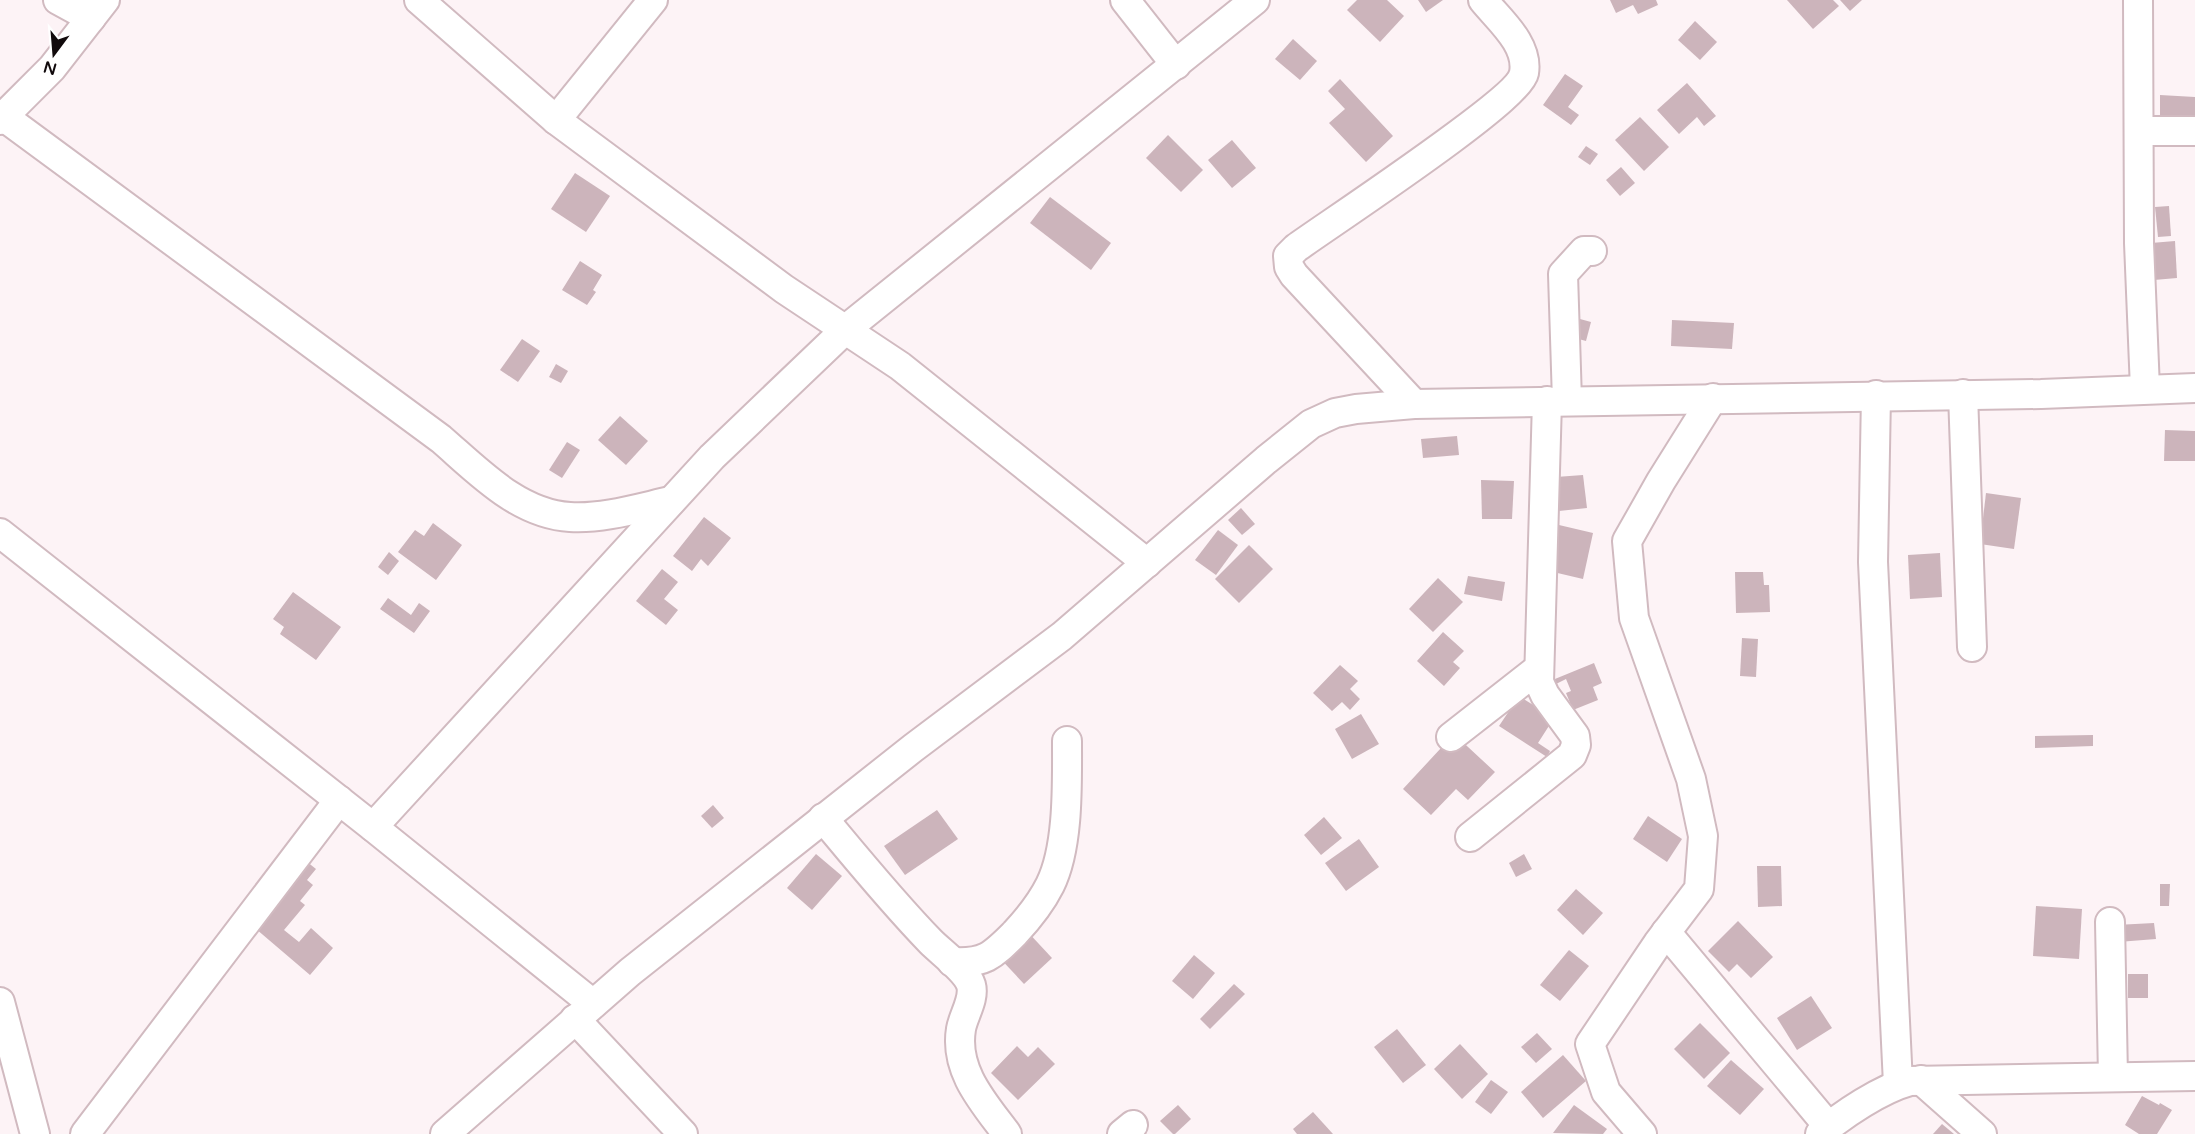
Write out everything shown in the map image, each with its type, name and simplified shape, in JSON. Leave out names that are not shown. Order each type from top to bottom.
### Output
[{"type":"street","points":[[58,0],[98,9],[52,68],[1,117],[432,432],[488,479],[520,502],[547,513],[570,517],[609,514],[671,501]]},
{"type":"street","points":[[419,0],[556,120],[775,282],[900,366],[1147,563]]},
{"type":"street","points":[[556,120],[653,0]]},
{"type":"street","points":[[1125,0],[1176,65]]},
{"type":"street","points":[[373,827],[712,457],[846,329],[1255,0]]},
{"type":"street","points":[[1414,404],[1294,275],[1289,267],[1287,256],[1446,144],[1511,91],[1524,75],[1524,57],[1516,39],[1483,0]]},
{"type":"street","points":[[2138,0],[2139,243],[2145,389]]},
{"type":"street","points":[[2139,131],[2195,131]]},
{"type":"street","points":[[1470,837],[1572,755],[1576,746],[1575,736],[1539,682],[1538,669],[1557,401],[1563,274],[1584,250],[1592,251]]},
{"type":"street","points":[[445,1134],[584,1011],[823,819],[1062,636],[1311,424],[1335,413],[1414,404],[2195,388]]},
{"type":"street","points":[[1963,394],[1972,647]]},
{"type":"street","points":[[1876,395],[1873,562],[1910,1082]]},
{"type":"street","points":[[1642,1134],[1606,1092],[1590,1044],[1666,932],[1699,889],[1703,836],[1691,779],[1634,618],[1628,541],[1661,481],[1713,398]]},
{"type":"street","points":[[0,532],[373,827],[584,1011],[683,1134]]},
{"type":"street","points":[[1451,736],[1538,669]]},
{"type":"street","points":[[952,962],[972,963],[990,955],[1028,919],[1052,883],[1061,849],[1067,796],[1067,741]]},
{"type":"street","points":[[85,1134],[339,800]]},
{"type":"street","points":[[823,819],[971,984],[972,992],[961,1029],[960,1055],[975,1091],[1007,1134]]},
{"type":"street","points":[[2110,922],[2113,1077]]},
{"type":"street","points":[[1666,932],[1824,1130],[1910,1082],[2195,1076]]},
{"type":"street","points":[[0,1002],[35,1134]]},
{"type":"street","points":[[1910,1082],[1982,1134]]},
{"type":"building","points":[[1357,0],[1387,0],[1404,16],[1380,42],[1347,10]]},
{"type":"building","points":[[1418,0],[1443,0],[1426,12]]},
{"type":"building","points":[[1610,0],[1656,0],[1658,5],[1638,14],[1633,5],[1616,13]]},
{"type":"building","points":[[1787,0],[1833,0],[1839,6],[1813,29]]},
{"type":"building","points":[[1840,0],[1862,0],[1850,11]]},
{"type":"building","points":[[1695,21],[1717,42],[1700,60],[1678,40]]},
{"type":"building","points":[[1293,39],[1317,61],[1300,80],[1275,59]]},
{"type":"building","points":[[1565,74],[1583,86],[1568,107],[1579,115],[1571,125],[1543,105]]},
{"type":"building","points":[[1340,79],[1393,136],[1366,162],[1329,123],[1345,109],[1328,91]]},
{"type":"building","points":[[1687,83],[1716,116],[1704,126],[1697,117],[1679,134],[1657,110]]},
{"type":"building","points":[[2160,95],[2195,97],[2195,120],[2160,119]]},
{"type":"building","points":[[1640,117],[1669,147],[1644,171],[1615,140]]},
{"type":"building","points":[[1168,135],[1203,170],[1181,192],[1146,158]]},
{"type":"building","points":[[1232,140],[1256,168],[1232,188],[1208,160]]},
{"type":"building","points":[[1586,146],[1598,154],[1590,165],[1578,157]]},
{"type":"building","points":[[1621,167],[1635,183],[1620,196],[1606,180]]},
{"type":"building","points":[[575,173],[610,196],[586,232],[551,209]]},
{"type":"building","points":[[1050,197],[1111,243],[1091,270],[1030,223]]},
{"type":"building","points":[[2169,206],[2171,236],[2158,237],[2155,207]]},
{"type":"building","points":[[2175,241],[2177,278],[2154,280],[2151,243]]},
{"type":"building","points":[[580,261],[602,275],[593,290],[596,292],[587,305],[562,290]]},
{"type":"building","points":[[1580,319],[1591,322],[1586,341],[1575,338]]},
{"type":"building","points":[[1672,320],[1734,323],[1732,349],[1671,346]]},
{"type":"building","points":[[522,339],[540,351],[518,382],[500,370]]},
{"type":"building","points":[[556,364],[568,371],[561,383],[549,377]]},
{"type":"building","points":[[620,416],[648,441],[626,465],[598,440]]},
{"type":"building","points":[[2165,430],[2195,431],[2195,461],[2164,461]]},
{"type":"building","points":[[1457,436],[1459,455],[1423,458],[1421,439]]},
{"type":"building","points":[[567,442],[580,450],[562,478],[549,470]]},
{"type":"building","points":[[1583,475],[1587,508],[1559,511],[1556,477]]},
{"type":"building","points":[[1481,480],[1514,481],[1512,519],[1482,519]]},
{"type":"building","points":[[1986,493],[2021,498],[2014,549],[1980,544]]},
{"type":"building","points":[[1241,508],[1255,524],[1242,535],[1228,520]]},
{"type":"building","points":[[704,517],[731,538],[708,566],[701,559],[692,571],[673,556]]},
{"type":"building","points":[[433,523],[462,545],[436,580],[398,552],[415,530],[424,536]]},
{"type":"building","points":[[1559,525],[1593,533],[1583,579],[1549,571]]},
{"type":"building","points":[[1218,530],[1238,545],[1216,575],[1195,560]]},
{"type":"building","points":[[1249,545],[1273,569],[1239,603],[1215,579]]},
{"type":"building","points":[[389,552],[399,561],[388,575],[378,567]]},
{"type":"building","points":[[1940,553],[1942,597],[1910,599],[1908,555]]},
{"type":"building","points":[[662,569],[678,582],[664,599],[678,610],[666,625],[636,601]]},
{"type":"building","points":[[1735,572],[1763,572],[1764,585],[1769,585],[1770,612],[1736,613]]},
{"type":"building","points":[[1468,576],[1505,582],[1502,601],[1464,594]]},
{"type":"building","points":[[1438,578],[1463,602],[1433,632],[1409,609]]},
{"type":"building","points":[[293,592],[341,627],[316,660],[280,634],[284,627],[273,619]]},
{"type":"building","points":[[388,598],[411,615],[419,603],[430,611],[414,633],[380,609]]},
{"type":"building","points":[[1443,632],[1464,651],[1453,662],[1460,668],[1444,686],[1417,661]]},
{"type":"building","points":[[1742,638],[1758,639],[1756,677],[1740,676]]},
{"type":"building","points":[[1594,663],[1602,683],[1593,687],[1598,700],[1573,710],[1566,693],[1571,691],[1566,679],[1552,686],[1550,681]]},
{"type":"building","points":[[1340,665],[1358,681],[1350,689],[1360,699],[1350,710],[1342,702],[1332,711],[1313,693]]},
{"type":"building","points":[[1519,696],[1554,718],[1538,743],[1550,751],[1547,757],[1499,726]]},
{"type":"building","points":[[1361,714],[1379,744],[1352,759],[1335,729]]},
{"type":"building","points":[[1454,734],[1495,772],[1468,800],[1456,789],[1431,815],[1403,789]]},
{"type":"building","points":[[2093,735],[2093,746],[2035,748],[2035,736]]},
{"type":"building","points":[[713,805],[724,818],[712,828],[701,816]]},
{"type":"building","points":[[937,810],[958,839],[905,875],[884,846]]},
{"type":"building","points":[[1648,816],[1682,839],[1667,862],[1633,839]]},
{"type":"building","points":[[1324,817],[1342,838],[1321,855],[1304,835]]},
{"type":"building","points":[[1359,839],[1379,867],[1346,891],[1325,863]]},
{"type":"building","points":[[816,854],[842,876],[812,910],[787,888]]},
{"type":"building","points":[[1524,854],[1532,869],[1516,877],[1509,863]]},
{"type":"building","points":[[306,861],[316,869],[307,880],[313,885],[300,901],[305,905],[284,930],[299,942],[311,928],[333,948],[310,975],[243,918]]},
{"type":"building","points":[[1757,866],[1781,866],[1782,906],[1758,907]]},
{"type":"building","points":[[2160,884],[2170,884],[2169,906],[2160,906]]},
{"type":"building","points":[[1576,889],[1603,913],[1583,935],[1557,910]]},
{"type":"building","points":[[2036,906],[2082,909],[2079,959],[2033,956]]},
{"type":"building","points":[[1738,921],[1773,957],[1751,978],[1737,964],[1729,972],[1708,951]]},
{"type":"building","points":[[2154,923],[2156,939],[2118,942],[2116,925]]},
{"type":"building","points":[[1025,929],[1052,958],[1024,984],[997,955]]},
{"type":"building","points":[[1569,950],[1589,966],[1560,1001],[1540,985]]},
{"type":"building","points":[[1194,955],[1215,973],[1193,999],[1172,981]]},
{"type":"building","points":[[2128,974],[2148,974],[2148,998],[2128,998]]},
{"type":"building","points":[[1234,984],[1245,994],[1210,1029],[1200,1019]]},
{"type":"building","points":[[1811,996],[1832,1028],[1797,1050],[1777,1018]]},
{"type":"building","points":[[1700,1023],[1730,1053],[1704,1079],[1674,1049]]},
{"type":"building","points":[[1397,1029],[1426,1065],[1403,1083],[1374,1047]]},
{"type":"building","points":[[1537,1033],[1552,1049],[1536,1063],[1521,1047]]},
{"type":"building","points":[[1460,1044],[1488,1074],[1462,1099],[1434,1069]]},
{"type":"building","points":[[1017,1046],[1028,1057],[1038,1047],[1055,1064],[1018,1100],[991,1073]]},
{"type":"building","points":[[1563,1055],[1586,1081],[1543,1118],[1521,1092]]},
{"type":"building","points":[[1731,1060],[1764,1089],[1740,1115],[1707,1086]]},
{"type":"building","points":[[1491,1080],[1508,1092],[1491,1114],[1475,1102]]},
{"type":"building","points":[[2142,1096],[2172,1110],[2157,1134],[2139,1134],[2125,1125]]},
{"type":"building","points":[[1178,1105],[1191,1119],[1173,1134],[1160,1121]]},
{"type":"building","points":[[1574,1105],[1607,1129],[1603,1134],[1553,1133]]},
{"type":"building","points":[[1313,1112],[1333,1134],[1297,1134],[1293,1129]]},
{"type":"building","points":[[1942,1124],[1954,1134],[1933,1134]]}]
